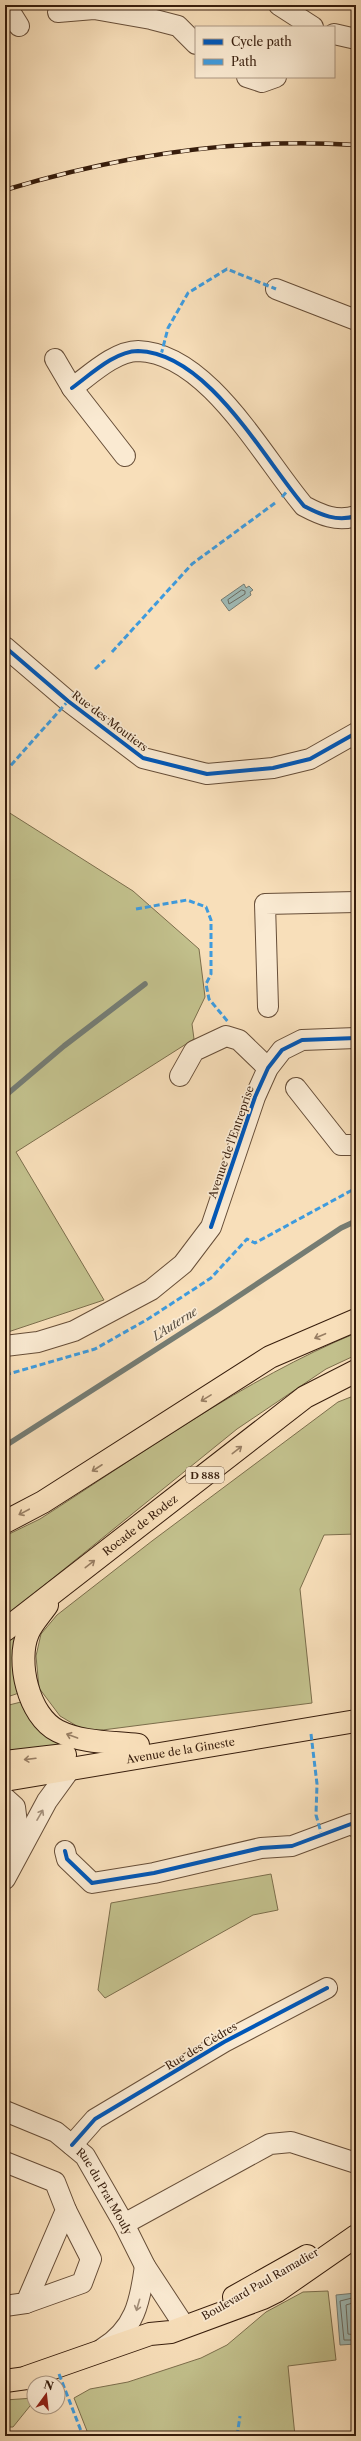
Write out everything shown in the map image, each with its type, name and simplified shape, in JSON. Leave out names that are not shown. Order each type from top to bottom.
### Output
[{"type":"main road","points":[[5,1522],[43,1502],[270,1357],[356,1320]]},
{"type":"main road","name":"Rocade de Rodez","points":[[5,1630],[305,1397],[356,1371]]},
{"type":"main road","name":"Avenue de la Gineste","points":[[59,1588],[28,1632],[23,1651],[22,1669],[30,1696],[41,1715],[56,1730],[77,1738],[138,1744]]},
{"type":"main road","name":"Avenue de la Gineste","points":[[5,1762],[138,1744],[356,1711]]},
{"type":"main road","name":"Avenue de la Gineste","points":[[5,1780],[356,1721]]},
{"type":"main road","name":"Boulevard Paul Ramadier","points":[[51,2375],[59,2374],[160,2344],[178,2329],[282,2269],[356,2231]]},
{"type":"main road","name":"Boulevard Paul Ramadier","points":[[35,2375],[150,2334],[178,2329],[277,2291],[356,2236]]},
{"type":"main road","name":"Boulevard Paul Ramadier","points":[[5,2381],[26,2378]]},
{"type":"street","points":[[6,5],[19,26]]},
{"type":"street","points":[[279,5],[311,26]]},
{"type":"street","points":[[58,12],[94,9],[151,19],[178,26],[195,43]]},
{"type":"street","points":[[335,34],[356,39]]},
{"type":"street","points":[[250,78],[262,82],[273,78]]},
{"type":"street","points":[[276,289],[356,320]]},
{"type":"street","points":[[72,388],[110,360],[137,351],[161,355],[190,369],[216,391],[304,506],[323,516],[346,519],[356,516]]},
{"type":"street","points":[[55,359],[72,388],[125,456]]},
{"type":"street","name":"Rue des Moutiers","points":[[5,647],[68,701],[143,758],[207,774],[273,768],[310,759],[356,733]]},
{"type":"street","points":[[268,1007],[265,904],[356,902]]},
{"type":"street","points":[[180,1076],[194,1051],[226,1036],[239,1040],[268,1068]]},
{"type":"street","name":"Avenue de l'Entreprise","points":[[5,1346],[38,1342],[74,1331],[150,1290],[184,1264],[211,1227],[255,1098],[268,1068],[282,1050],[302,1040],[356,1038]]},
{"type":"street","points":[[296,1088],[342,1145],[356,1145]]},
{"type":"street","points":[[5,1879],[20,1848],[63,1777],[71,1768]]},
{"type":"street","points":[[5,1798],[15,1807],[20,1848]]},
{"type":"street","points":[[65,1851],[67,1859],[92,1883],[154,1873],[261,1848],[292,1846],[351,1824],[356,1826]]},
{"type":"street","name":"Rue des Cèdres","points":[[72,2145],[94,2119],[224,2042],[327,1988]]},
{"type":"street","name":"Rue du Prat Mouly","points":[[5,2111],[56,2132],[85,2156],[124,2224],[144,2266],[178,2329]]},
{"type":"street","points":[[124,2224],[270,2144],[291,2142],[356,2163]]},
{"type":"street","points":[[5,2162],[55,2182],[66,2210],[91,2259],[82,2284],[26,2303],[5,2306]]},
{"type":"street","points":[[26,2303],[66,2210]]},
{"type":"street","points":[[100,2351],[114,2342],[136,2312],[144,2266]]},
{"type":"shaded area","points":[[5,810],[133,891],[199,949],[205,997],[192,1024],[194,1039],[16,1152],[104,1300],[5,1333]]},
{"type":"shaded area","points":[[356,1333],[356,1355],[326,1369],[237,1429],[5,1617],[5,1536],[40,1519],[194,1419],[234,1395],[314,1352]]},
{"type":"shaded area","points":[[356,1395],[356,1534],[324,1535],[300,1589],[312,1703],[87,1732],[60,1716],[39,1688],[36,1656],[41,1634],[57,1615],[152,1541],[338,1402]]},
{"type":"shaded area","points":[[21,1624],[19,1693],[5,1697],[5,1640]]},
{"type":"shaded area","points":[[25,1701],[57,1739],[59,1747],[5,1752],[5,1706]]},
{"type":"shaded area","points":[[271,1874],[278,1910],[253,1915],[105,1998],[98,1990],[111,1903]]},
{"type":"shaded area","points":[[328,2291],[336,2360],[288,2366],[295,2436],[89,2436],[74,2398],[90,2389],[128,2382],[201,2358],[227,2345],[266,2312],[303,2292]]},
{"type":"shaded area","points":[[26,2399],[26,2411],[13,2427],[5,2427],[5,2400]]},
{"type":"water","points":[[244,584],[246,588],[249,586],[253,590],[250,592],[251,595],[229,611],[221,600]]},
{"type":"water","points":[[356,2293],[356,2344],[340,2345],[336,2295]]},
{"type":"waterway","points":[[5,1096],[64,1046],[145,984]]},
{"type":"waterway","name":"L'Auterne","points":[[5,1446],[216,1311],[341,1228],[356,1221]]},
{"type":"railway","points":[[5,190],[91,168],[179,152],[267,144],[312,143],[356,145]]},
{"type":"marked path","points":[[161,355],[168,328],[188,293],[227,269],[276,289]]},
{"type":"marked path","points":[[282,497],[289,489]]},
{"type":"marked path","points":[[112,652],[192,564],[275,503]]},
{"type":"marked path","points":[[95,669],[105,660]]},
{"type":"marked path","points":[[5,772],[76,692]]},
{"type":"marked path","points":[[136,909],[187,900],[206,907],[211,920],[211,974],[206,984],[209,999],[229,1023]]},
{"type":"marked path","points":[[5,1375],[95,1349],[148,1319],[211,1278],[247,1239],[255,1243],[356,1188]]},
{"type":"marked path","points":[[311,1734],[317,1784],[316,1815],[322,1836]]},
{"type":"marked path","points":[[59,2374],[83,2436]]},
{"type":"marked path","points":[[237,2436],[240,2416]]},
{"type":"cycle path","points":[[72,388],[112,359],[129,352],[138,351],[164,356],[188,369],[210,388],[232,411],[304,506],[329,517],[349,518],[356,516]]},
{"type":"cycle path","points":[[5,647],[68,701],[143,758],[207,774],[273,768],[310,759],[356,733]]},
{"type":"cycle path","points":[[211,1227],[255,1097],[268,1068],[282,1050],[302,1040],[356,1038]]},
{"type":"cycle path","points":[[65,1851],[67,1859],[92,1883],[154,1873],[261,1848],[292,1846],[351,1824],[356,1827]]},
{"type":"cycle path","points":[[72,2145],[95,2119],[224,2042],[327,1988]]}]
